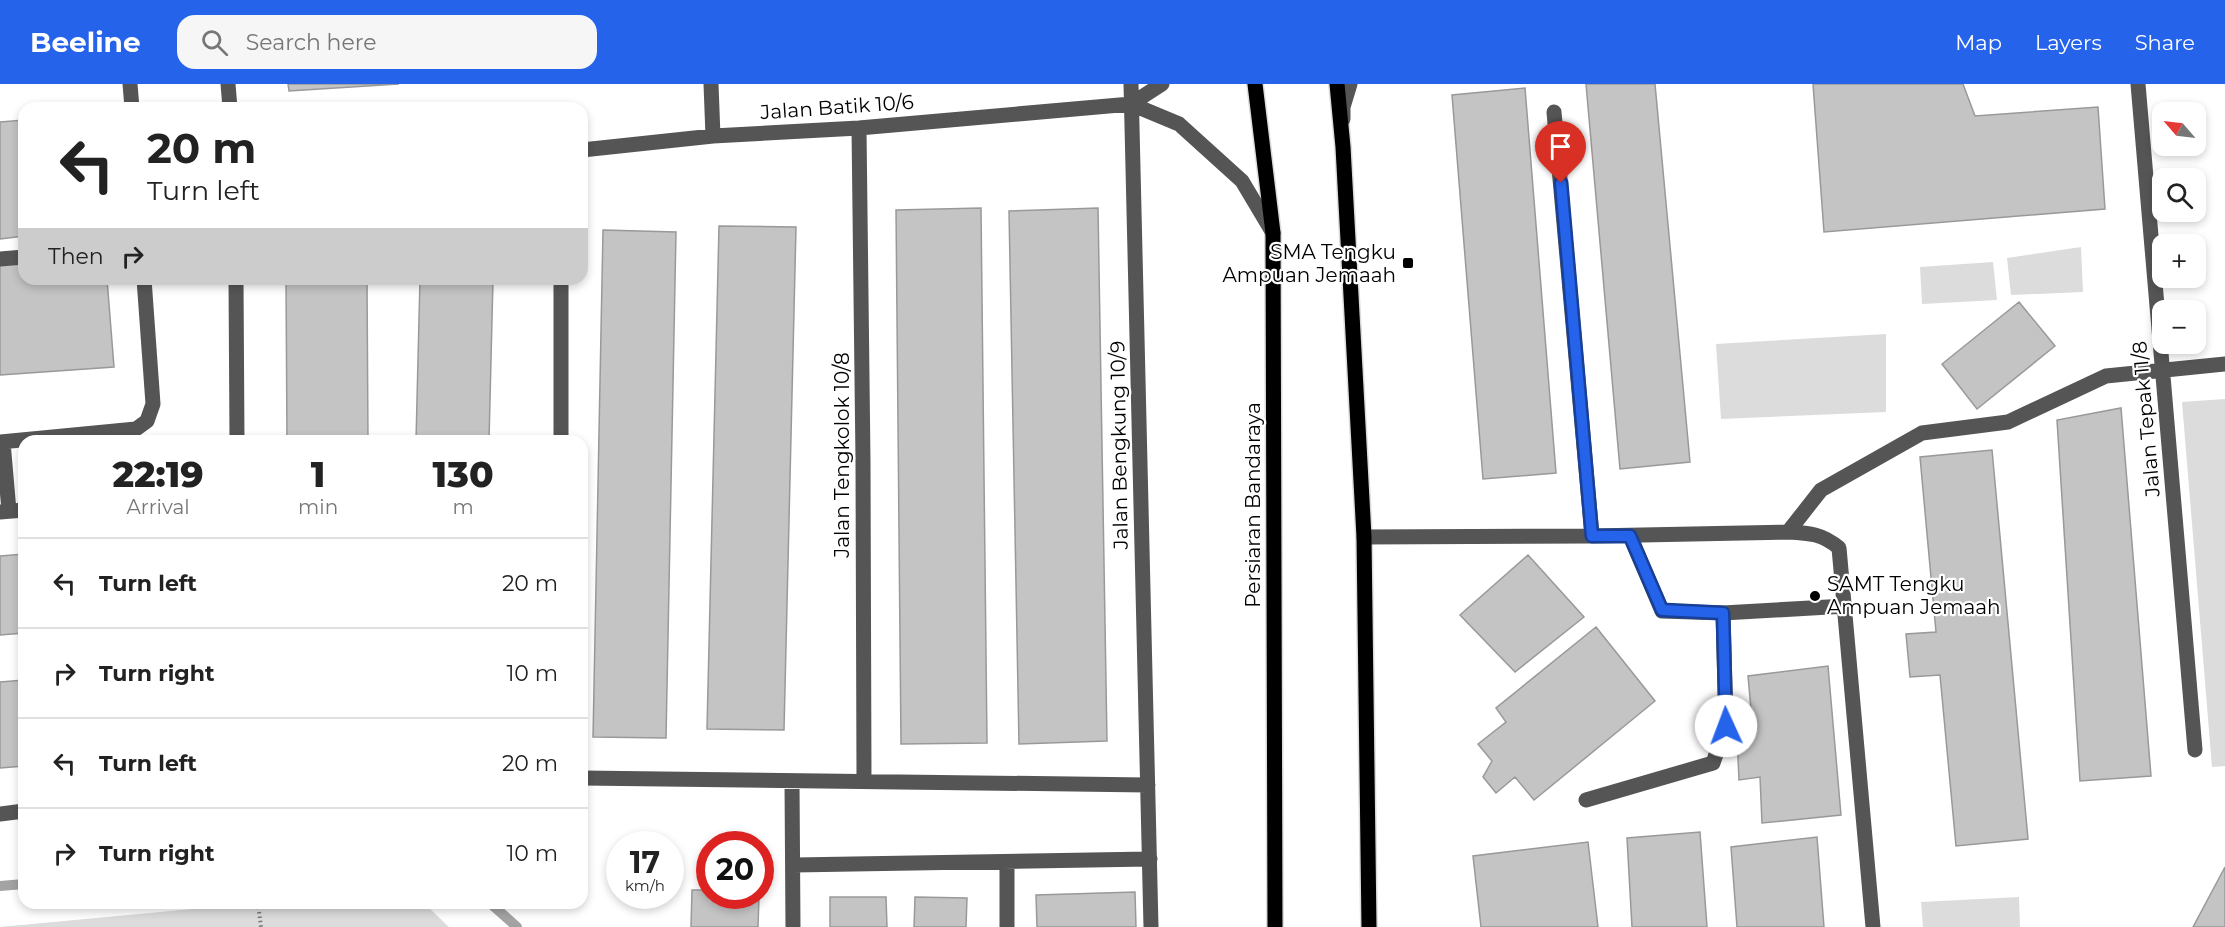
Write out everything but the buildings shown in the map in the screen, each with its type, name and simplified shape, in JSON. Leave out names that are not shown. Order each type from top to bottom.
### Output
[{"type":"main road","name":"Persiaran Bandaraya","points":[[1255,84],[1273,233],[1275,927]]},
{"type":"main road","points":[[1337,84],[1343,147],[1364,537],[1369,927]]},
{"type":"street","points":[[130,84],[132,102]]},
{"type":"street","points":[[228,84],[230,102]]},
{"type":"street","points":[[711,84],[714,136]]},
{"type":"street","name":"Jalan Bengkung 10/9","points":[[1131,84],[1151,927]]},
{"type":"street","name":"Jalan Batik 10/6","points":[[1131,104],[1162,84]]},
{"type":"street","points":[[1343,147],[1343,107],[1350,84]]},
{"type":"street","name":"Jalan Tepak 11/8","points":[[2138,84],[2195,750]]},
{"type":"street","name":"Jalan Batik 10/6","points":[[588,149],[714,136],[859,128],[1131,104],[1179,124],[1196,139],[1242,181],[1273,233]]},
{"type":"street","points":[[1554,112],[1592,536]]},
{"type":"street","name":"Jalan Tengkolok 10/8","points":[[859,128],[864,782]]},
{"type":"street","points":[[0,259],[18,258]]},
{"type":"street","points":[[74,435],[136,429],[147,421],[153,404],[144,285]]},
{"type":"street","points":[[236,285],[237,435]]},
{"type":"street","points":[[561,285],[561,435]]},
{"type":"street","points":[[1788,532],[1821,490],[1922,433],[2008,422],[2106,376],[2225,363]]},
{"type":"street","points":[[11,511],[2,442],[18,440]]},
{"type":"street","points":[[1364,537],[1630,536],[1807,532],[1828,538],[1839,548],[1846,606],[1873,927]]},
{"type":"street","points":[[1630,536],[1662,610],[1723,613],[1846,606]]},
{"type":"street","points":[[1586,800],[1713,763],[1726,726],[1723,613]]},
{"type":"street","points":[[588,778],[1148,785]]},
{"type":"street","points":[[792,782],[793,927]]},
{"type":"street","points":[[0,814],[18,812]]},
{"type":"street","points":[[794,864],[1149,860]]},
{"type":"street","points":[[1006,927],[1007,862]]},
{"type":"path","points":[[259,909],[261,927]]},
{"type":"shaded area","points":[[2081,247],[2083,292],[2011,295],[2007,258]]},
{"type":"shaded area","points":[[1993,262],[1997,300],[1922,304],[1920,267]]},
{"type":"shaded area","points":[[1886,334],[1886,412],[1721,419],[1716,344]]},
{"type":"shaded area","points":[[2225,399],[2225,766],[2212,767],[2182,402]]},
{"type":"shaded area","points":[[2019,897],[2020,927],[1923,927],[1921,902]]},
{"type":"shaded area","points":[[192,909],[430,909],[449,927],[0,927]]},
{"type":"waterway","points":[[0,886],[18,884]]},
{"type":"waterway","points":[[497,909],[517,927]]},
{"type":"place","name":"SMA Tengku Ampuan Jemaah","points":[[1408,263]]},
{"type":"place","name":"SAMT Tengku Ampuan Jemaah","points":[[1815,596]]},
{"type":"route","points":[[1561,183],[1592,536],[1630,536],[1662,610],[1723,613],[1726,726]]}]
